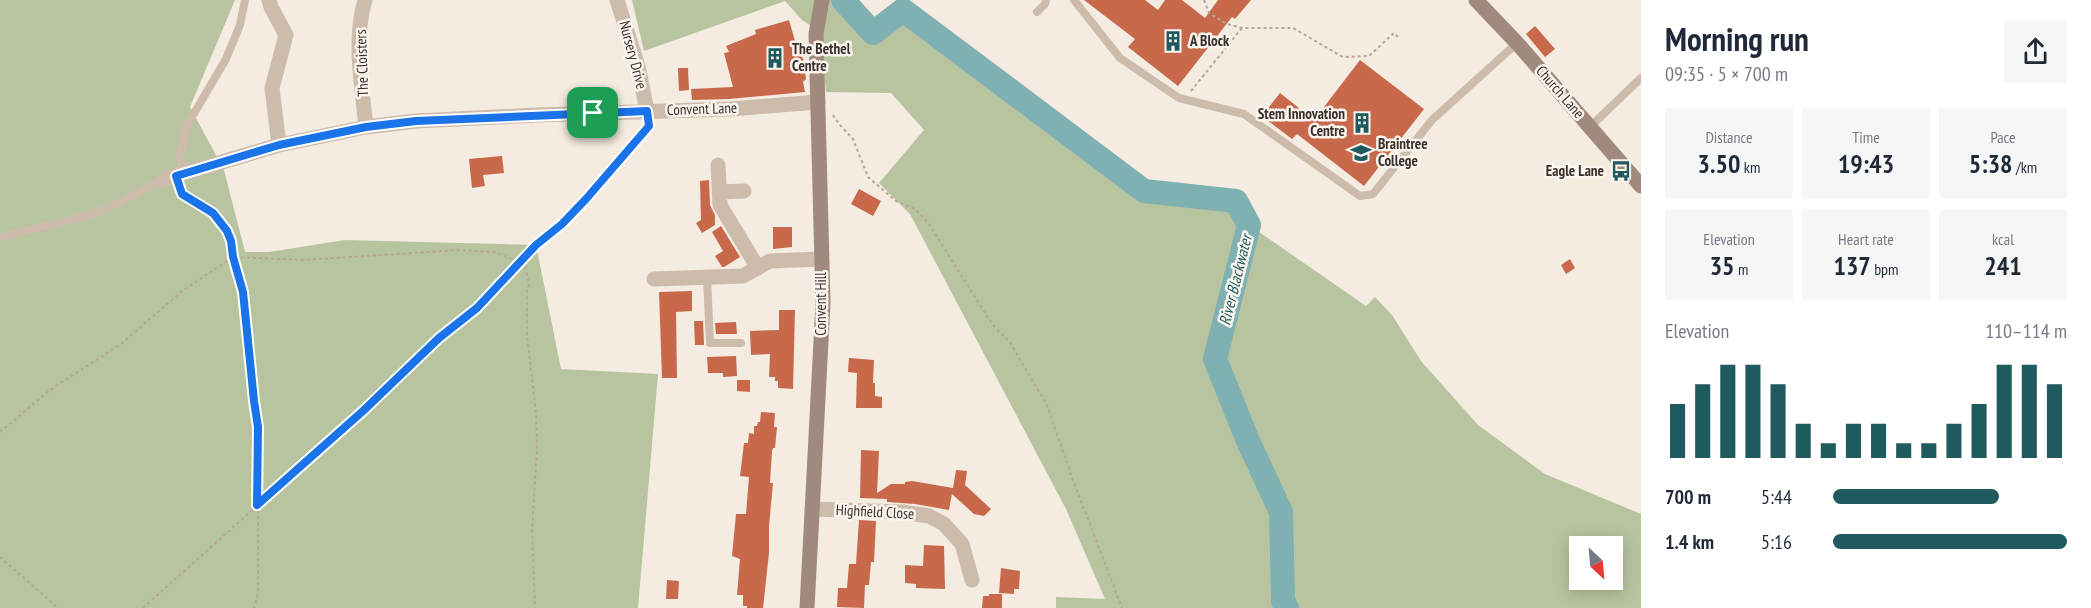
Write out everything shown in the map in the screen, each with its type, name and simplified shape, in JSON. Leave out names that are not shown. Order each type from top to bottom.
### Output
[{"type":"main road","name":"Convent Hill","points":[[807,608],[823,303],[816,34],[822,0]]},
{"type":"main road","name":"Church Lane","points":[[1476,0],[1591,126],[1641,186]]},
{"type":"street","points":[[269,0],[286,35],[272,88],[279,145]]},
{"type":"street","name":"The Cloisters","points":[[365,0],[361,14],[360,61],[366,127]]},
{"type":"street","name":"Nursery Drive","points":[[617,0],[638,66],[647,111]]},
{"type":"street","name":"Convent Lane","points":[[174,176],[279,145],[366,127],[416,121],[730,109],[818,95]]},
{"type":"street","points":[[718,165],[720,205],[758,268]]},
{"type":"street","points":[[719,192],[744,191]]},
{"type":"street","points":[[654,279],[743,276],[770,261],[821,259]]},
{"type":"street","name":"Highfield Close","points":[[812,509],[902,512],[928,516],[944,524],[962,544],[972,580]]},
{"type":"lane","points":[[0,238],[24,229],[55,225],[97,213],[174,176],[186,127],[226,59],[240,25],[244,0]]},
{"type":"lane","points":[[1037,12],[1046,4],[1046,0]]},
{"type":"lane","points":[[1074,0],[1120,58],[1179,98],[1244,114],[1346,187],[1366,197],[1373,194],[1432,120],[1517,43]]},
{"type":"lane","points":[[1591,126],[1641,78]]},
{"type":"lane","points":[[707,278],[710,343],[741,343]]},
{"type":"path","points":[[1204,0],[1209,13],[1227,24],[1242,28],[1293,28],[1343,57],[1369,56],[1394,33],[1398,37]]},
{"type":"path","points":[[1185,99],[1242,28]]},
{"type":"path","points":[[818,95],[853,139],[868,177],[896,201],[915,209],[929,224],[992,324],[1011,344],[1047,405],[1122,608]]},
{"type":"path","points":[[143,608],[363,411],[439,338],[477,308],[525,260],[536,245],[562,224],[586,199],[649,126],[647,111]]},
{"type":"path","points":[[174,176],[182,194],[213,213],[227,231],[243,292],[258,427],[258,593],[254,608]]},
{"type":"path","points":[[0,432],[50,390],[122,344],[182,291],[233,257],[304,260],[459,250],[494,252],[519,262],[525,260]]},
{"type":"path","points":[[525,260],[529,285],[527,334],[536,412],[537,448],[532,532],[535,608]]},
{"type":"path","points":[[0,557],[58,608]]},
{"type":"green space","points":[[0,0],[235,0],[190,107],[224,170],[245,252],[269,252],[345,240],[536,245],[561,369],[658,374],[638,608],[0,608]]},
{"type":"green space","points":[[632,0],[843,0],[873,33],[903,10],[1143,191],[1236,201],[1249,225],[1366,306],[1375,297],[1392,315],[1421,361],[1478,425],[1545,474],[1641,514],[1641,608],[1056,608],[1056,597],[1105,599],[1066,509],[910,214],[879,183],[924,130],[891,93],[826,92],[819,31],[802,20],[785,1],[644,51]]},
{"type":"building","name":"A Block","points":[[1084,0],[1145,0],[1158,10],[1165,0],[1182,0],[1205,18],[1218,0],[1251,0],[1235,19],[1232,17],[1178,86],[1128,47],[1135,39]]},
{"type":"building","points":[[789,20],[799,55],[803,58],[805,92],[692,100],[691,89],[733,87],[724,53],[729,52],[726,46],[756,34],[755,30]]},
{"type":"building","points":[[1535,26],[1555,49],[1545,57],[1526,34]]},
{"type":"building","name":"Stem Innovation Centre","points":[[1360,60],[1424,109],[1364,186],[1297,134],[1292,139],[1262,116],[1280,93],[1314,120]]},
{"type":"building","points":[[678,68],[688,68],[689,90],[679,91]]},
{"type":"building","points":[[502,156],[504,173],[483,175],[485,186],[472,188],[469,159]]},
{"type":"building","points":[[709,180],[710,205],[715,215],[715,225],[702,233],[696,223],[701,220],[700,181]]},
{"type":"building","points":[[859,189],[881,201],[873,216],[851,204]]},
{"type":"building","points":[[721,226],[740,257],[724,267],[715,256],[723,251],[712,232]]},
{"type":"building","points":[[773,227],[792,227],[792,247],[773,249]]},
{"type":"building","points":[[1570,259],[1575,268],[1566,274],[1561,265]]},
{"type":"building","points":[[692,291],[692,311],[676,312],[677,378],[662,378],[659,292]]},
{"type":"building","points":[[779,310],[795,310],[793,389],[778,388],[778,381],[775,381],[775,377],[769,377],[770,354],[751,355],[750,331],[779,330]]},
{"type":"building","points":[[694,321],[703,321],[704,345],[695,345]]},
{"type":"building","points":[[736,322],[737,334],[716,334],[715,323]]},
{"type":"building","points":[[736,356],[737,376],[723,377],[723,373],[708,373],[707,357]]},
{"type":"building","points":[[849,358],[874,360],[875,396],[882,397],[882,408],[856,408],[857,373],[848,372]]},
{"type":"building","points":[[737,380],[750,380],[750,392],[737,391]]},
{"type":"building","points":[[761,412],[775,413],[774,427],[777,427],[775,448],[772,451],[770,483],[773,483],[769,553],[763,608],[747,608],[743,606],[743,595],[737,595],[740,559],[732,556],[736,514],[746,514],[749,477],[740,476],[744,443],[748,443],[749,433],[754,434],[754,426],[760,422]]},
{"type":"building","points":[[861,450],[879,451],[877,493],[891,484],[905,484],[905,482],[912,481],[953,488],[949,510],[887,502],[887,499],[860,498]]},
{"type":"building","points":[[956,470],[967,471],[965,485],[991,509],[984,516],[974,514],[952,494]]},
{"type":"building","points":[[859,520],[876,521],[874,562],[871,562],[869,585],[865,585],[864,608],[837,607],[838,588],[847,588],[849,564],[856,564]]},
{"type":"building","points":[[924,545],[944,546],[945,589],[916,588],[916,584],[905,583],[905,565],[923,566]]},
{"type":"building","points":[[1001,568],[1020,571],[1019,589],[1014,589],[1014,594],[999,593]]},
{"type":"building","points":[[667,580],[679,581],[678,599],[666,599]]},
{"type":"building","points":[[989,594],[1002,594],[1002,608],[982,608],[983,596],[989,596]]},
{"type":"waterway","name":"River Blackwater","points":[[843,0],[873,33],[903,10],[1144,191],[1236,201],[1249,225],[1215,359],[1248,441],[1281,512],[1283,601],[1287,608]]},
{"type":"place","name":"A Block","points":[[1173,41]]},
{"type":"place","name":"The Bethel Centre","points":[[775,58]]},
{"type":"place","name":"Stem Innovation Centre","points":[[1362,123]]},
{"type":"place","name":"Braintree College","points":[[1361,153]]},
{"type":"place","name":"Eagle Lane","points":[[1621,171]]},
{"type":"route","points":[[647,111],[649,126],[586,199],[562,224],[536,245],[525,260],[516,266],[477,308],[439,338],[363,411],[257,505],[258,427],[243,292],[231,241],[227,231],[213,213],[182,194],[176,176],[279,145],[366,127],[416,121],[593,113],[647,111]]}]
